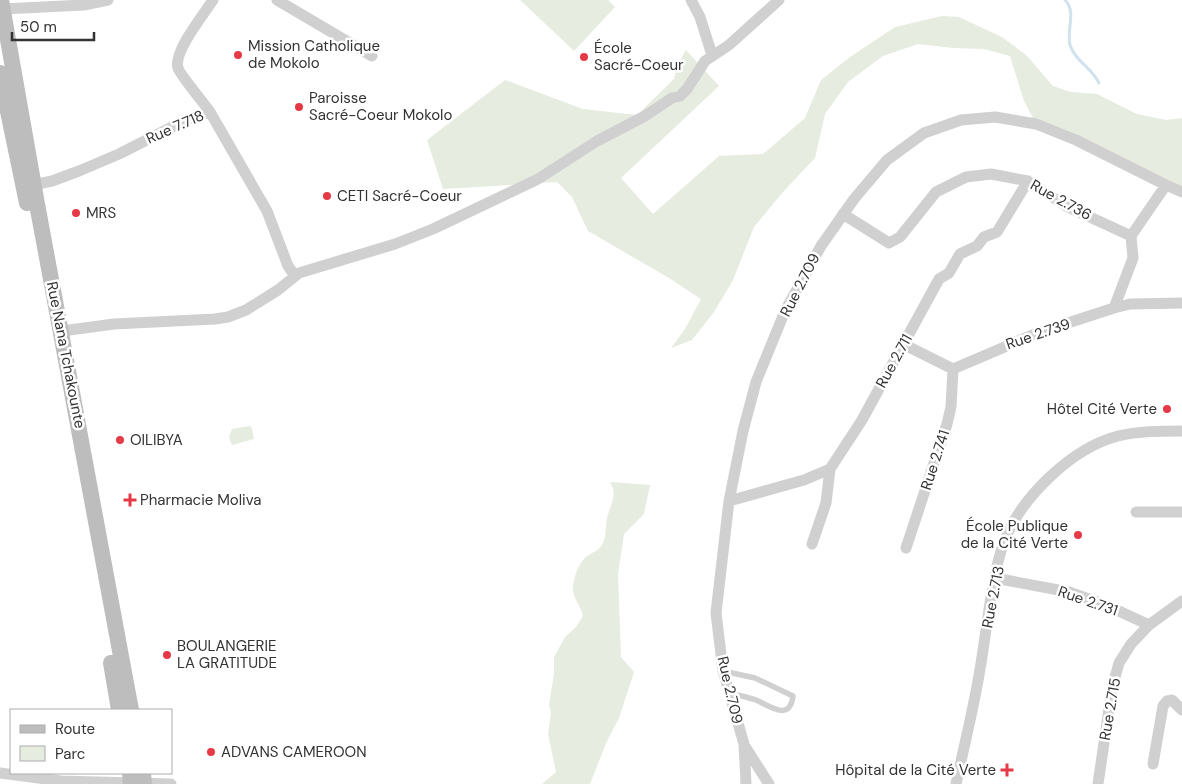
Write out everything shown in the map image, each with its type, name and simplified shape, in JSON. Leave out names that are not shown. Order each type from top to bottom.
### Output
[{"type":"main road","name":"Rue Nana Tchakounte","points":[[2,4],[29,186],[119,709]]},
{"type":"main road","name":"Rue Nana Tchakounte","points":[[0,73],[29,186],[62,331],[131,709]]},
{"type":"street","points":[[2,4],[84,5],[108,0]]},
{"type":"street","points":[[210,112],[178,68],[178,58],[187,40],[213,0]]},
{"type":"street","points":[[277,0],[372,56]]},
{"type":"street","points":[[691,0],[700,17],[712,55]]},
{"type":"street","points":[[62,331],[114,324],[228,317],[246,310],[263,300],[295,276],[305,271],[402,241],[433,229],[538,179],[597,141],[645,116],[672,98],[680,96],[687,89],[698,70],[712,55],[729,45],[779,0]]},
{"type":"street","name":"Rue 7.718","points":[[29,186],[52,181],[79,171],[119,154],[186,120],[210,112],[267,211],[288,266],[295,276]]},
{"type":"street","name":"Rue 2.709","points":[[746,784],[744,744],[724,672],[716,613],[729,501],[743,431],[756,382],[785,311],[821,246],[843,214],[887,160],[924,133],[961,120],[995,117],[1044,127],[1076,140],[1182,192]]},
{"type":"street","name":"Rue 2.736","points":[[843,214],[889,243],[900,237],[936,192],[966,177],[991,174],[1028,181],[1066,206],[1131,236]]},
{"type":"street","name":"Rue 2.711","points":[[830,469],[862,420],[939,279],[949,273],[960,254],[977,246],[984,237],[997,232],[1028,181]]},
{"type":"street","points":[[1114,308],[1133,258],[1131,236],[1166,185]]},
{"type":"street","name":"Rue 2.739","points":[[952,370],[1036,334],[1114,308],[1130,304],[1182,303]]},
{"type":"street","points":[[902,344],[952,370]]},
{"type":"street","name":"Rue 2.741","points":[[906,548],[947,424],[951,407],[952,370]]},
{"type":"street","name":"Rue 2.713","points":[[956,784],[978,684],[995,578],[1004,541],[1019,512],[1041,486],[1070,460],[1093,446],[1116,437],[1143,431],[1182,431]]},
{"type":"street","points":[[729,501],[804,480],[830,469],[826,503],[812,544]]},
{"type":"street","points":[[1136,512],[1182,512]]},
{"type":"street","name":"Rue 2.731","points":[[995,578],[1069,592],[1106,605],[1149,625]]},
{"type":"street","name":"Rue 2.715","points":[[1098,784],[1112,688],[1119,663],[1131,644],[1149,625],[1182,601]]},
{"type":"street","points":[[1153,764],[1163,706],[1167,701],[1172,700],[1182,710]]},
{"type":"street","name":"Rue 2.709","points":[[744,744],[768,784]]},
{"type":"street","points":[[0,773],[61,781],[137,780],[171,784]]},
{"type":"lane","points":[[724,672],[755,678],[793,696],[786,709],[777,711],[755,700],[729,693]]},
{"type":"green space","points":[[520,0],[608,0],[615,7],[574,51]]},
{"type":"green space","points":[[942,16],[959,17],[1002,37],[1026,55],[1053,86],[1071,92],[1097,94],[1137,114],[1166,120],[1182,118],[1182,192],[1036,124],[1024,101],[1010,56],[984,49],[918,44],[883,56],[848,82],[825,114],[815,158],[754,227],[733,280],[714,312],[692,340],[671,348],[685,329],[701,299],[588,231],[572,197],[557,182],[443,189],[427,140],[505,80],[583,109],[637,115],[674,79],[678,64],[686,50],[719,86],[621,178],[653,214],[719,156],[763,154],[805,118],[821,80],[850,57],[895,27]]},
{"type":"green space","points":[[250,426],[254,439],[232,445],[229,437],[232,429]]},
{"type":"green space","points":[[610,482],[650,485],[644,514],[624,534],[618,574],[621,657],[634,672],[619,718],[607,741],[590,784],[542,784],[556,772],[548,734],[554,657],[565,637],[576,627],[583,616],[573,591],[574,579],[584,559],[599,549],[604,542],[607,519],[614,496],[613,487]]},
{"type":"waterway","points":[[1065,0],[1071,16],[1069,39],[1072,51],[1099,83]]},
{"type":"place","name":"Mission Catholique de Mokolo","points":[[238,55]]},
{"type":"place","name":"École Sacré-Coeur","points":[[584,57]]},
{"type":"place","name":"Paroisse Sacré-Coeur Mokolo","points":[[299,107]]},
{"type":"place","name":"CETI Sacré-Coeur","points":[[327,196]]},
{"type":"place","name":"MRS","points":[[76,213]]},
{"type":"place","name":"Hôtel Cité Verte","points":[[1167,409]]},
{"type":"place","name":"OILIBYA","points":[[120,440]]},
{"type":"place","name":"Pharmacie Moliva","points":[[130,500]]},
{"type":"place","name":"École Publique de la Cité Verte","points":[[1078,535]]},
{"type":"place","name":"BOULANGERIE LA GRATITUDE","points":[[167,655]]},
{"type":"place","name":"ADVANS CAMEROON","points":[[211,752]]},
{"type":"place","name":"Hôpital de la Cité Verte","points":[[1007,770]]}]
